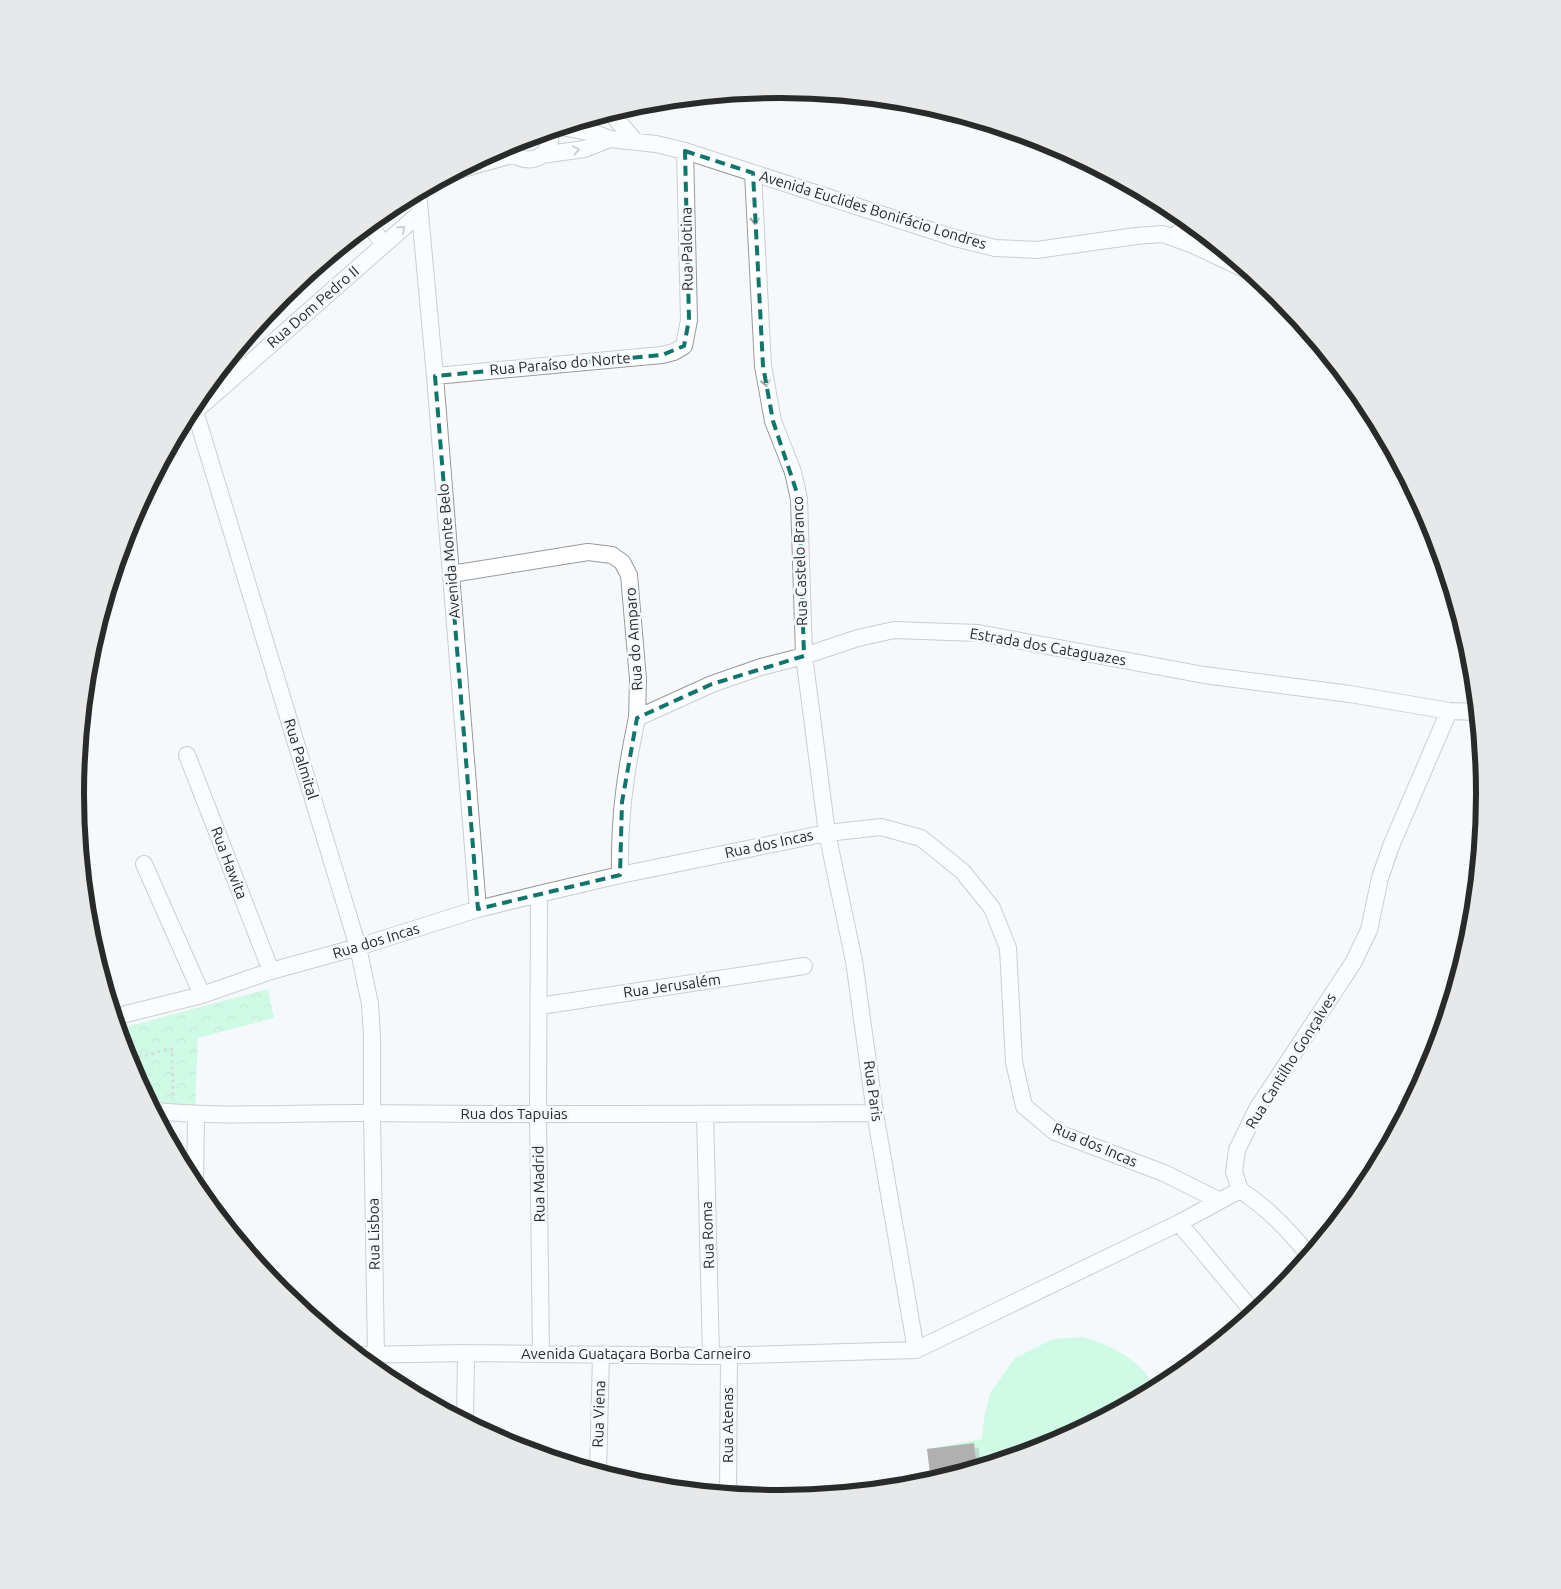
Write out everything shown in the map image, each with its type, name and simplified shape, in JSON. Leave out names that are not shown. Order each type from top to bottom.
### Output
[{"type":"street","points":[[615,118],[635,141]]},
{"type":"street","name":"Avenida Euclides Bonifácio Londres","points":[[573,130],[594,133],[610,140],[635,141],[685,151],[955,238],[995,248],[1037,250],[1163,234],[1194,245],[1228,261]]},
{"type":"street","points":[[542,155],[550,142],[550,138]]},
{"type":"street","name":"Avenida Euclides Bonifácio Londres","points":[[510,153],[520,159],[526,160],[542,155],[584,149],[610,140]]},
{"type":"street","name":"Rua Palotina","points":[[684,346],[689,320],[685,151]]},
{"type":"street","name":"Rua Castelo Branco","points":[[753,172],[763,366],[773,421],[793,472],[799,499],[804,656],[827,833]]},
{"type":"street","name":"Avenida Monte Belo","points":[[419,199],[435,376],[478,910]]},
{"type":"street","name":"Rua Dom Pedro II","points":[[204,403],[420,213]]},
{"type":"street","points":[[1173,238],[1185,227]]},
{"type":"street","points":[[373,230],[384,245]]},
{"type":"street","name":"Rua Paraíso do Norte","points":[[435,376],[662,355],[674,352],[684,346]]},
{"type":"street","name":"Rua Palmital","points":[[191,423],[358,947],[370,1004],[372,1113]]},
{"type":"street","name":"Rua do Amparo","points":[[450,574],[588,552],[612,555],[622,562],[629,575],[638,679],[637,718]]},
{"type":"street","name":"Estrada dos Cataguazes","points":[[637,718],[712,684],[761,667],[804,656],[858,638],[894,630],[978,633],[1204,675],[1350,694],[1450,711],[1472,712]]},
{"type":"street","name":"Rua Cantilho Gonçalves","points":[[1240,1190],[1234,1172],[1238,1150],[1256,1110],[1357,955],[1369,930],[1380,878],[1391,846],[1450,711]]},
{"type":"street","points":[[620,875],[619,838],[622,802],[637,718]]},
{"type":"street","name":"Rua Hawita","points":[[188,755],[271,971]]},
{"type":"street","name":"Rua dos Incas","points":[[120,1015],[202,995],[271,971],[539,894],[620,875],[827,833],[881,827],[921,838],[962,871],[992,908],[1008,948],[1014,1062],[1024,1106],[1055,1132],[1164,1173],[1220,1201]]},
{"type":"street","name":"Rua Paris","points":[[827,833],[854,961],[875,1113],[916,1350]]},
{"type":"street","points":[[144,864],[202,995]]},
{"type":"street","name":"Rua Madrid","points":[[539,894],[540,1006],[538,1115],[541,1354]]},
{"type":"street","name":"Rua Jerusalém","points":[[540,1006],[804,966]]},
{"type":"street","name":"Rua dos Tapuias","points":[[161,1112],[196,1114],[372,1113],[538,1115],[875,1113]]},
{"type":"street","name":"Rua Lisboa","points":[[372,1113],[376,1355]]},
{"type":"street","points":[[195,1173],[196,1114]]},
{"type":"street","name":"Rua Roma","points":[[705,1114],[711,1356]]},
{"type":"street","points":[[916,1350],[1179,1223],[1240,1190],[1257,1201],[1282,1223],[1306,1251]]},
{"type":"street","points":[[1179,1223],[1250,1308]]},
{"type":"street","name":"Avenida Guataçara Borba Carneiro","points":[[367,1355],[466,1353],[711,1356],[916,1350]]},
{"type":"street","points":[[465,1415],[466,1353]]},
{"type":"street","name":"Rua Viena","points":[[598,1467],[601,1354]]},
{"type":"street","name":"Rua Atenas","points":[[728,1489],[729,1355]]},
{"type":"path","points":[[135,1057],[160,1052],[164,1049],[172,1049],[174,1113]]},
{"type":"highlighted area","points":[[685,151],[753,173],[763,366],[773,421],[799,499],[804,656],[712,684],[637,718],[622,802],[620,875],[478,909],[435,376],[662,355],[684,346],[689,320]]},
{"type":"green space","points":[[268,989],[274,1018],[198,1038],[195,1108],[156,1104],[124,1027]]},
{"type":"green space","points":[[1083,1337],[1107,1345],[1137,1364],[1153,1383],[1089,1419],[1047,1438],[961,1468],[930,1475],[927,1449],[982,1439],[984,1418],[990,1393],[1015,1358],[1053,1339]]},
{"type":"building","points":[[974,1443],[976,1463],[930,1475],[927,1449]]}]
